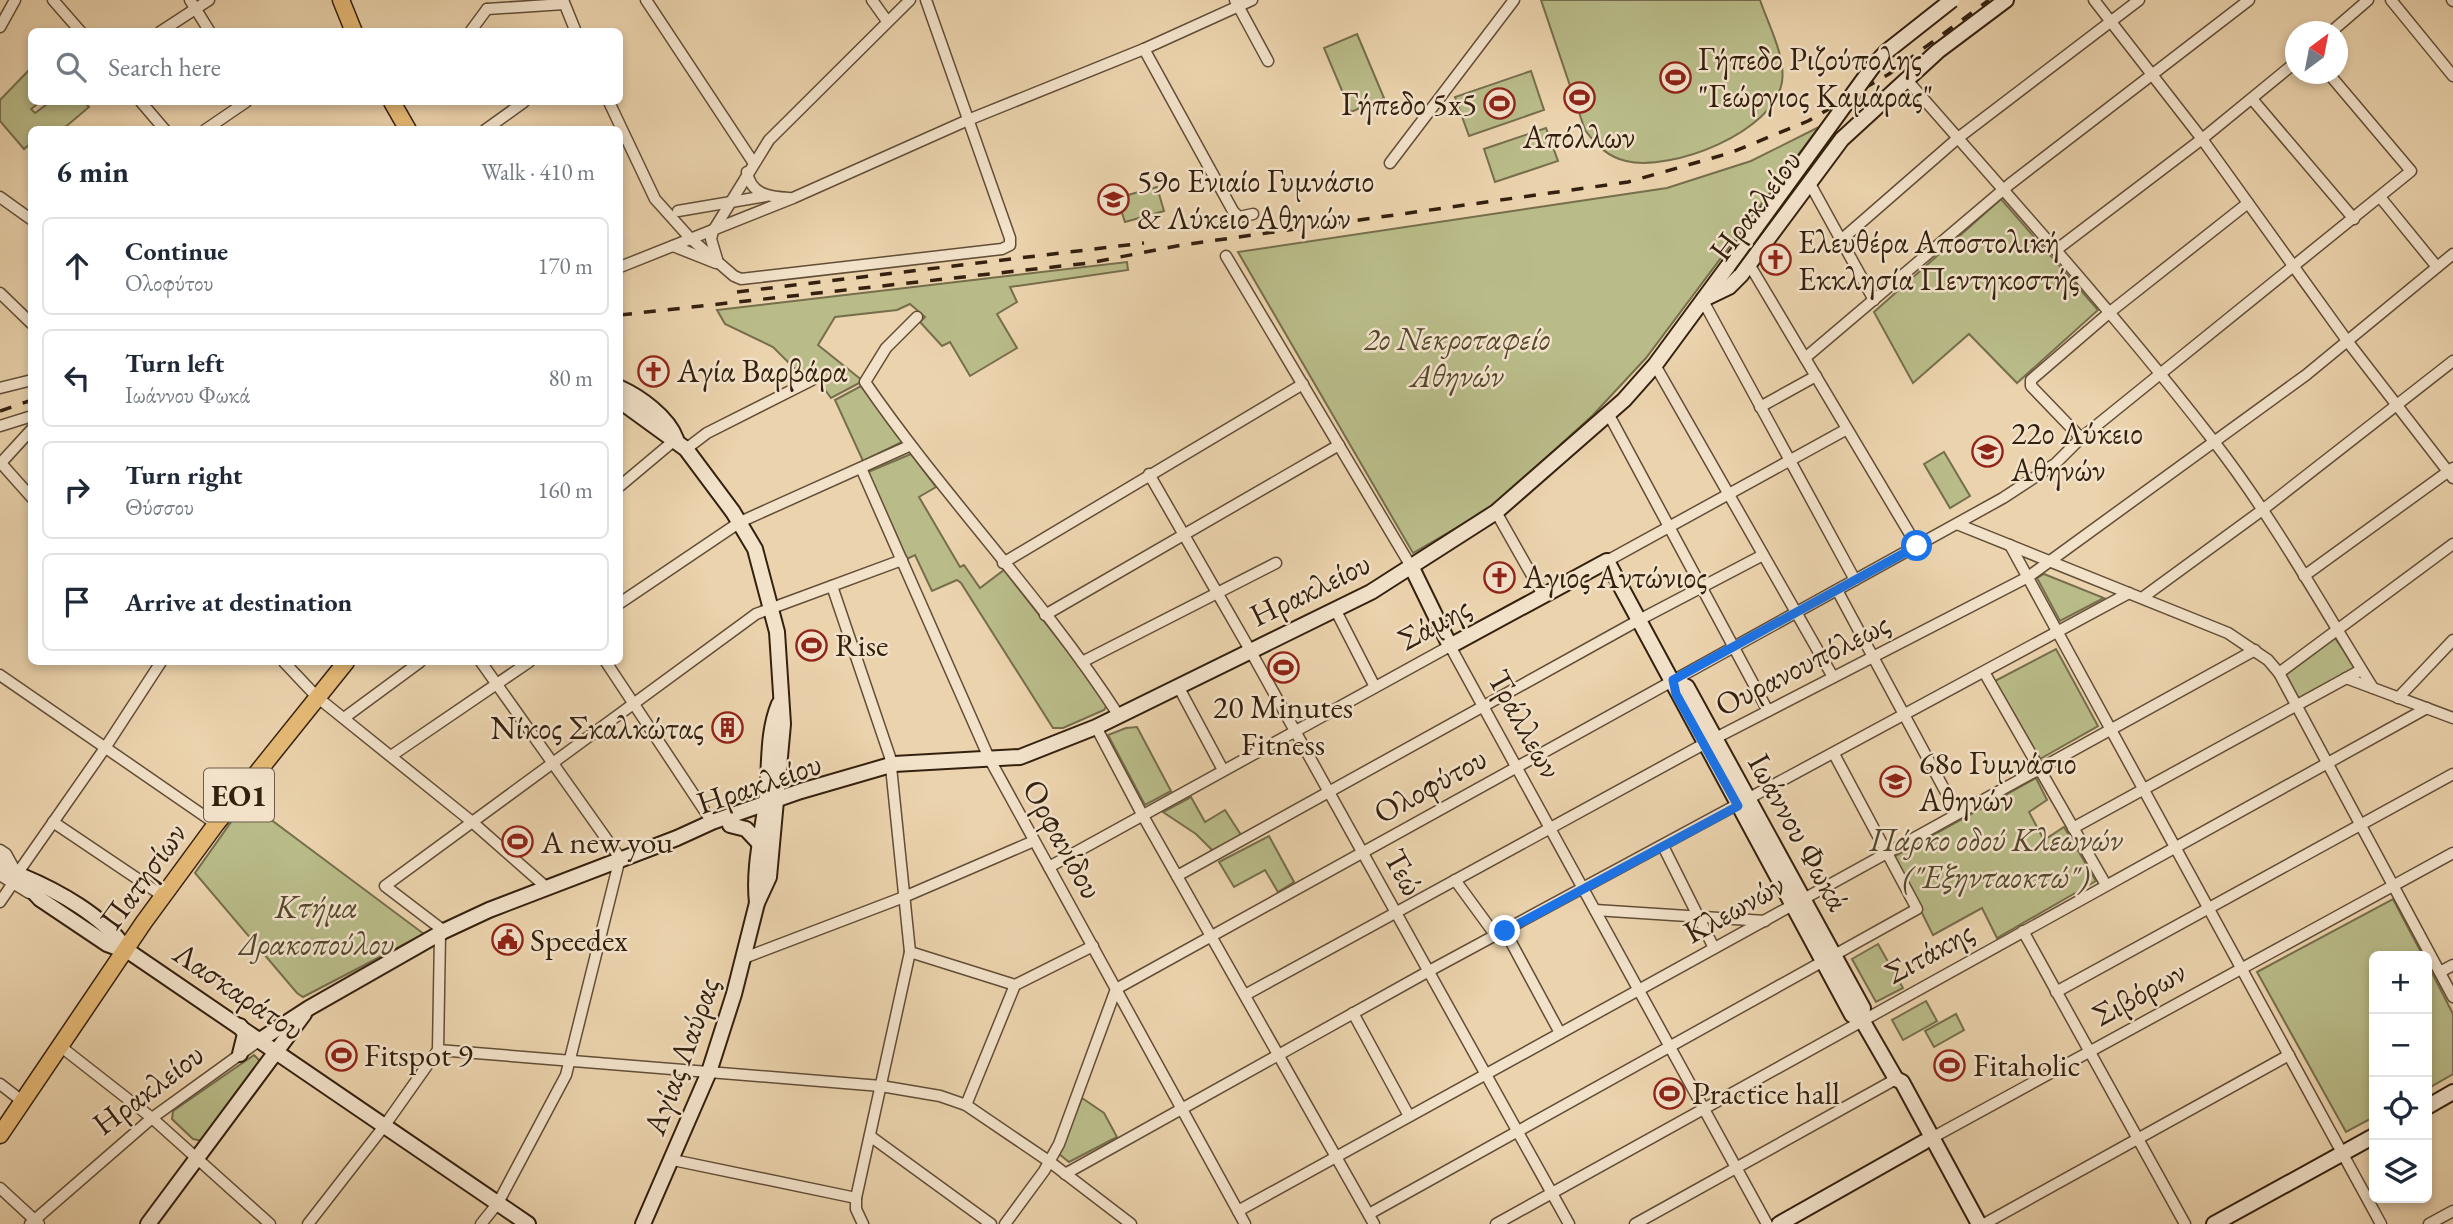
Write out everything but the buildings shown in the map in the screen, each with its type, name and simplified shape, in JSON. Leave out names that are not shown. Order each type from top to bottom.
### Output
[{"type":"main road","points":[[341,0],[350,28]]},
{"type":"main road","points":[[394,105],[406,126]]},
{"type":"main road","name":"Πατησίων","points":[[0,1135],[163,896],[216,824],[344,665]]},
{"type":"street","points":[[0,27],[15,0]]},
{"type":"street","points":[[53,0],[78,28]]},
{"type":"street","points":[[164,28],[192,4],[209,0]]},
{"type":"street","points":[[646,0],[753,162]]},
{"type":"street","points":[[872,0],[887,21]]},
{"type":"street","points":[[720,263],[713,252],[713,231],[753,162],[786,121],[910,0]]},
{"type":"street","points":[[623,132],[655,199],[690,239],[741,279],[1010,246],[926,0]]},
{"type":"street","points":[[623,266],[793,198],[968,120],[1144,48],[1237,3],[1252,0]]},
{"type":"street","points":[[1390,163],[1514,0]]},
{"type":"street","name":"Ηρακλείου","points":[[34,1222],[152,1118],[240,1054],[309,1008],[442,933],[546,887],[677,838],[712,822],[771,806],[890,765],[1028,756],[1119,716],[1250,649],[1335,610],[1412,568],[1496,512],[1608,415],[1655,365],[1874,65],[1893,46],[1952,0]]},
{"type":"street","name":"Ηρακλείου","points":[[1702,299],[1729,287],[1842,139],[1938,51],[2006,0]]},
{"type":"street","points":[[2094,0],[2202,139],[2348,341],[2452,472],[2304,576]]},
{"type":"street","points":[[1841,240],[1958,138],[2139,0]]},
{"type":"street","points":[[1805,358],[2003,190],[2249,0]]},
{"type":"street","points":[[2344,21],[2368,0]]},
{"type":"street","points":[[2391,0],[2453,76]]},
{"type":"street","points":[[472,28],[486,4],[563,2],[574,28]]},
{"type":"street","points":[[1237,3],[1268,61]]},
{"type":"street","points":[[192,4],[207,28]]},
{"type":"street","points":[[1144,48],[1233,211],[1239,217],[1254,215]]},
{"type":"street","points":[[2056,250],[2202,139],[2285,71]]},
{"type":"street","points":[[1907,80],[2110,312],[2214,441],[2304,576],[2373,688]]},
{"type":"street","name":"Ολοφύτου","points":[[1116,989],[1957,524],[2055,464],[2081,439],[2411,171],[2337,84]]},
{"type":"street","points":[[2252,99],[2354,219]]},
{"type":"street","points":[[144,105],[162,126]]},
{"type":"street","points":[[211,126],[242,105]]},
{"type":"street","points":[[491,126],[520,105]]},
{"type":"street","points":[[610,105],[620,126]]},
{"type":"street","points":[[747,172],[750,183],[766,196]]},
{"type":"street","points":[[1809,182],[1874,300]]},
{"type":"street","points":[[678,211],[730,200],[766,196],[793,198]]},
{"type":"street","points":[[0,197],[28,217]]},
{"type":"street","points":[[2381,197],[2437,267]]},
{"type":"street","points":[[655,199],[678,211],[690,239]]},
{"type":"street","points":[[2081,439],[2031,386],[2031,380],[2110,312],[2248,203]]},
{"type":"street","points":[[673,246],[709,262],[720,263]]},
{"type":"street","name":"Ουρανουπόλεως","points":[[1245,995],[1709,741],[2028,576],[2052,561],[2348,341],[2453,254]]},
{"type":"street","name":"Τράλλεων","points":[[1226,256],[1412,568],[1483,707],[1767,1224]]},
{"type":"street","points":[[1749,264],[1917,546]]},
{"type":"street","points":[[0,293],[28,320]]},
{"type":"street","points":[[1702,299],[1856,580]]},
{"type":"street","points":[[917,317],[886,348],[865,382],[909,446],[1082,662],[1119,716]]},
{"type":"street","points":[[2142,598],[2261,511],[2453,361]]},
{"type":"street","points":[[1655,365],[1833,677]]},
{"type":"street","points":[[1760,407],[1816,376]]},
{"type":"street","points":[[623,484],[681,444],[813,380]]},
{"type":"street","points":[[0,388],[28,381]]},
{"type":"street","points":[[1003,563],[1303,384]]},
{"type":"street","name":"Αγίας Λαύρας","points":[[623,390],[672,428],[740,522],[755,549],[773,607],[778,646],[781,752],[771,806],[760,844],[755,881],[757,903]]},
{"type":"street","name":"Αγίας Λαύρας","points":[[623,403],[652,427],[681,444]]},
{"type":"street","points":[[1608,415],[1768,711]]},
{"type":"street","points":[[0,426],[28,417]]},
{"type":"street","name":"Σάμης","points":[[1049,867],[1847,429]]},
{"type":"street","points":[[28,433],[0,463],[28,494]]},
{"type":"street","points":[[1045,615],[1339,444]]},
{"type":"street","points":[[623,601],[740,522],[909,446]]},
{"type":"street","name":"Ορφανίδου","points":[[861,468],[989,758],[1245,1224]]},
{"type":"street","name":"Τεώ","points":[[1149,474],[1250,649],[1569,1224]]},
{"type":"street","points":[[1496,512],[1543,595]]},
{"type":"street","points":[[1957,524],[2228,633],[2255,650],[2279,674],[2453,997]]},
{"type":"street","points":[[2279,674],[2453,544]]},
{"type":"street","points":[[2010,545],[2381,1224]]},
{"type":"street","points":[[1177,876],[1639,620],[1763,555]]},
{"type":"street","points":[[308,1224],[385,1125],[438,1050],[442,933],[385,886],[632,702],[756,614],[902,560]]},
{"type":"street","name":"Ιωάννου Φωκά","points":[[1607,561],[1673,680],[1676,694],[1709,741],[1829,959],[1863,1009],[1862,1020],[1896,1079],[1894,1086],[1979,1224]]},
{"type":"street","points":[[1082,662],[1276,563]]},
{"type":"street","points":[[832,586],[889,751],[910,951],[856,1198],[856,1209],[863,1224]]},
{"type":"street","points":[[1838,590],[1957,813]]},
{"type":"street","points":[[1065,1174],[1429,971],[2129,593]]},
{"type":"street","points":[[1335,610],[1375,687]]},
{"type":"street","points":[[2398,698],[2453,640]]},
{"type":"street","name":"Κλεωνών","points":[[1238,1211],[2255,650]]},
{"type":"street","points":[[0,902],[159,665]]},
{"type":"street","points":[[287,665],[317,697],[471,821],[546,887]]},
{"type":"street","points":[[344,718],[416,665]]},
{"type":"street","points":[[481,1224],[498,1203],[548,1114],[566,1075],[620,858],[483,665]]},
{"type":"street","points":[[391,755],[524,665]]},
{"type":"street","points":[[608,665],[712,822]]},
{"type":"street","points":[[2073,828],[2361,670]]},
{"type":"street","points":[[1984,672],[2106,885]]},
{"type":"street","points":[[0,675],[216,824]]},
{"type":"street","points":[[2346,678],[2453,718]]},
{"type":"street","points":[[1178,686],[1223,771]]},
{"type":"street","name":"Αγίας Λαύρας","points":[[643,1224],[709,1072],[744,958],[757,903],[769,877],[772,722],[780,701]]},
{"type":"street","name":"Σιτάκης","points":[[1496,1224],[2427,708]]},
{"type":"street","points":[[1096,727],[1143,816],[1371,1219],[1518,1132],[1917,909],[1833,754]]},
{"type":"street","points":[[781,752],[790,780],[810,788]]},
{"type":"street","points":[[2056,992],[2453,774]]},
{"type":"street","name":"Ηρακλείου","points":[[677,838],[730,825],[810,788],[857,776]]},
{"type":"street","points":[[52,822],[163,896]]},
{"type":"street","points":[[730,825],[746,829],[760,844]]},
{"type":"street","points":[[744,958],[904,897],[1034,841]]},
{"type":"street","points":[[1663,846],[1714,948]]},
{"type":"street","points":[[0,850],[6,854],[15,878]]},
{"type":"street","name":"Σιβόρων","points":[[1779,1224],[2453,853]]},
{"type":"street","points":[[0,863],[40,899],[107,944],[125,948]]},
{"type":"street","points":[[0,875],[48,887],[115,933],[125,948]]},
{"type":"street","points":[[1455,880],[1501,933],[1560,1033]]},
{"type":"street","points":[[1595,910],[1766,921]]},
{"type":"street","points":[[2023,931],[2185,1224]]},
{"type":"street","points":[[966,1105],[1015,985],[1093,946]]},
{"type":"street","name":"Λασκαράτου","points":[[125,948],[528,1224]]},
{"type":"street","points":[[910,951],[1015,985]]},
{"type":"street","points":[[2440,972],[2453,965]]},
{"type":"street","points":[[1005,1224],[1050,1162],[1116,989]]},
{"type":"street","name":"Ηρακλείου","points":[[148,1224],[309,1008]]},
{"type":"street","points":[[1353,1013],[1409,1116]]},
{"type":"street","points":[[240,1026],[244,1034],[240,1054]]},
{"type":"street","points":[[60,1045],[152,1118],[270,1224]]},
{"type":"street","points":[[438,1050],[881,1086],[940,1096],[966,1105],[1050,1162],[1130,1224]]},
{"type":"street","points":[[1984,1224],[2289,1055]]},
{"type":"street","points":[[1635,1224],[1896,1079]]},
{"type":"street","points":[[0,1084],[22,1101]]},
{"type":"street","points":[[2432,1104],[2453,1092]]},
{"type":"street","points":[[870,1136],[991,1224]]},
{"type":"street","points":[[2214,1224],[2369,1139]]},
{"type":"street","name":"Ιωάννου Φωκά","points":[[1928,1140],[1968,1224]]},
{"type":"street","points":[[673,1160],[856,1198]]},
{"type":"street","points":[[0,1188],[34,1222]]},
{"type":"street","points":[[2429,1224],[2453,1211]]},
{"type":"green space","name":"Γήπεδο Ριζούπολης \"Γεώργιος Καμάρας\"","points":[[1541,0],[1760,0],[1779,51],[1782,82],[1775,100],[1761,117],[1718,144],[1693,154],[1646,163],[1614,157],[1603,150],[1585,130]]},
{"type":"green space","name":"Γήπεδο 5x5","points":[[1357,34],[1384,98],[1351,112],[1324,48]]},
{"type":"green space","points":[[28,71],[28,105],[36,105],[31,109],[35,113],[46,105],[89,107],[67,126],[28,126],[28,146],[24,149],[0,121],[0,100]]},
{"type":"green space","name":"Γήπεδο 5x5","points":[[1531,71],[1544,110],[1469,136],[1455,97]]},
{"type":"green space","name":"2ο Νεκροταφείο Αθηνών","points":[[1819,127],[1646,358],[1593,415],[1491,508],[1413,553],[1238,252],[1667,188],[1751,161]]},
{"type":"green space","name":"Γήπεδο 5x5","points":[[1546,128],[1558,161],[1495,182],[1484,149]]},
{"type":"green space","points":[[1157,187],[1164,211],[1125,222],[1117,198]]},
{"type":"green space","points":[[2001,199],[2098,310],[2017,383],[1969,334],[1913,383],[1874,312]]},
{"type":"green space","points":[[1127,262],[1128,270],[1010,287],[1017,302],[997,314],[1017,348],[970,376],[950,342],[942,346],[920,322],[925,317],[910,304],[897,310],[835,317],[818,345],[863,381],[831,398],[820,383],[800,374],[773,347],[725,324],[717,310]]},
{"type":"green space","points":[[861,386],[904,441],[863,461],[835,400]]},
{"type":"green space","points":[[1944,452],[1970,496],[1950,508],[1924,464]]},
{"type":"green space","points":[[911,454],[936,487],[919,497],[960,567],[964,565],[980,588],[1004,570],[1105,699],[1107,705],[1104,710],[1063,728],[1053,728],[961,583],[957,580],[932,591],[915,555],[907,559],[868,472]]},
{"type":"green space","points":[[2044,574],[2104,598],[2060,621],[2037,578]]},
{"type":"green space","points":[[2335,638],[2356,668],[2297,700],[2283,674]]},
{"type":"green space","points":[[2056,649],[2098,726],[2040,759],[1995,681]]},
{"type":"green space","points":[[1137,727],[1171,791],[1145,805],[1108,735]]},
{"type":"green space","name":"Πάρκο οδού Κλεωνών (\"Εξηνταοκτώ\")","points":[[2036,778],[2047,800],[2029,812],[2044,840],[2064,827],[2096,881],[1997,938],[1982,908],[1933,935],[1894,857]]},
{"type":"green space","points":[[1191,797],[1205,822],[1225,810],[1241,835],[1213,851],[1196,834],[1163,812]]},
{"type":"green space","name":"Κτήμα Δρακοπούλου","points":[[246,801],[424,934],[303,997],[297,993],[195,873]]},
{"type":"green space","points":[[1269,836],[1294,882],[1278,892],[1265,870],[1234,887],[1219,862]]},
{"type":"green space","points":[[2393,899],[2420,951],[2369,951],[2369,1120],[2346,1132],[2257,972]]},
{"type":"green space","points":[[1878,944],[1903,988],[1876,1002],[1852,959]]},
{"type":"green space","points":[[2432,973],[2453,1014],[2453,1074],[2432,1086]]},
{"type":"green space","points":[[1926,1001],[1937,1021],[1903,1040],[1892,1020]]},
{"type":"green space","points":[[1956,1014],[1964,1030],[1934,1047],[1925,1031]]},
{"type":"green space","points":[[254,1055],[261,1062],[202,1141],[193,1139],[172,1119],[173,1111]]},
{"type":"green space","points":[[1082,1098],[1104,1113],[1117,1137],[1069,1162],[1059,1154]]},
{"type":"railway","points":[[623,315],[1089,263],[1182,245],[1628,182],[1730,153],[1808,121],[1889,74],[1989,0]]},
{"type":"railway","points":[[737,292],[1144,243]]},
{"type":"railway","points":[[0,411],[28,401]]},
{"type":"place","name":"Γήπεδο Ριζούπολης \"Γεώργιος Καμάρας\"","points":[[1675,77]]},
{"type":"place","name":"Απόλλων","points":[[1579,98]]},
{"type":"place","name":"Γήπεδο 5x5","points":[[1500,104]]},
{"type":"place","name":"59ο Ενιαίο Γυμνάσιο & Λύκειο Αθηνών","points":[[1114,199]]},
{"type":"place","name":"Ελευθέρα Αποστολική Εκκλησία Πεντηκοστής","points":[[1775,260]]},
{"type":"place","name":"Αγία Βαρβάρα","points":[[654,371]]},
{"type":"place","name":"22ο Λύκειο Αθηνών","points":[[1988,451]]},
{"type":"place","name":"Αγιος Αντώνιος","points":[[1500,577]]},
{"type":"place","name":"Rise","points":[[812,645]]},
{"type":"place","name":"20 Μinutes Fitness","points":[[1283,668]]},
{"type":"place","name":"Νίκος Σκαλκώτας","points":[[727,728]]},
{"type":"place","name":"68ο Γυμνάσιο Αθηνών","points":[[1896,781]]},
{"type":"place","name":"A new you","points":[[518,842]]},
{"type":"place","name":"Speedex","points":[[507,940]]},
{"type":"place","name":"Fitspot 9","points":[[341,1055]]},
{"type":"place","name":"Fitaholic","points":[[1950,1065]]},
{"type":"place","name":"Practice hall","points":[[1669,1093]]},
{"type":"route","points":[[1505,931],[1738,806],[1676,694],[1673,680],[1917,546]]}]
